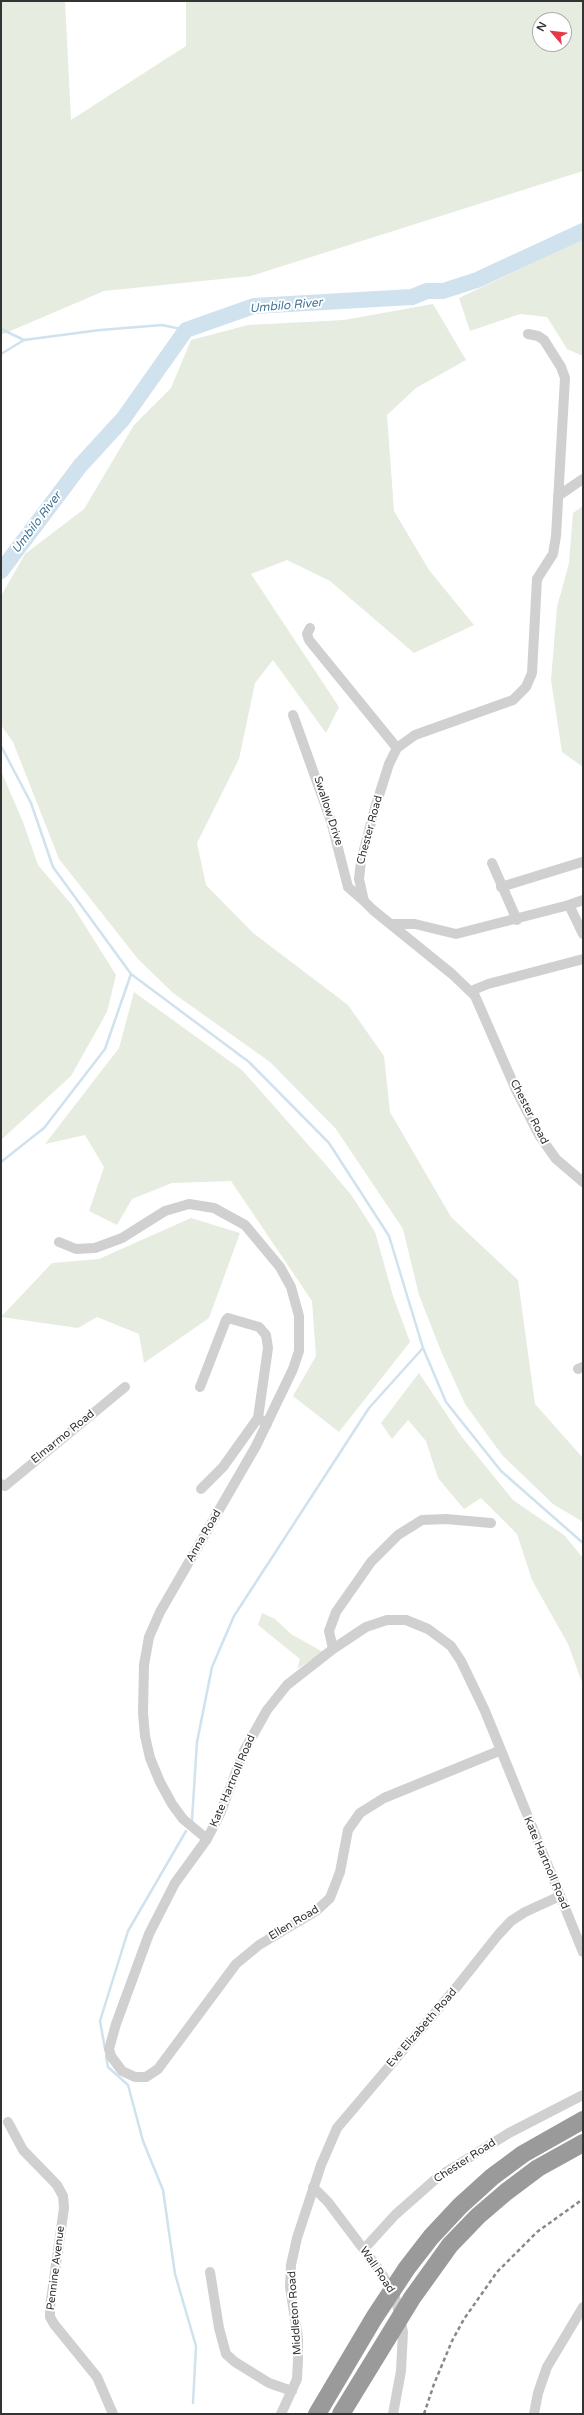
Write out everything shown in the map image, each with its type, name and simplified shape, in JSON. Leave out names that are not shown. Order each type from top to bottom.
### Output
[{"type":"highway","points":[[317,2414],[374,2318],[407,2268],[431,2237],[460,2206],[492,2177],[523,2154],[583,2120]]},
{"type":"highway","points":[[341,2414],[412,2298],[450,2245],[478,2216],[506,2192],[538,2168],[583,2143]]},
{"type":"street","points":[[528,334],[540,337],[544,340],[564,374],[558,496]]},
{"type":"street","points":[[558,496],[583,479]]},
{"type":"street","name":"Chester Road","points":[[558,496],[554,550],[548,563],[537,579],[532,672],[521,693],[502,705],[415,735],[397,748],[389,764],[361,861],[359,885],[364,901],[471,991],[482,1008],[514,1085],[539,1135],[556,1159],[583,1182]]},
{"type":"street","points":[[310,628],[308,634],[309,640],[397,748]]},
{"type":"street","name":"Swallow Drive","points":[[293,716],[331,821],[347,884],[353,893],[364,901]]},
{"type":"street","points":[[501,887],[582,862]]},
{"type":"street","points":[[492,863],[516,920]]},
{"type":"street","points":[[390,924],[415,924],[456,934],[569,906],[583,900]]},
{"type":"street","points":[[569,906],[583,934]]},
{"type":"street","points":[[471,991],[488,984],[583,959]]},
{"type":"street","name":"Anna Road","points":[[59,1242],[70,1247],[80,1249],[107,1245],[122,1238],[165,1211],[189,1204],[205,1205],[225,1212],[254,1234],[285,1275],[291,1287],[299,1316],[300,1345],[298,1360],[267,1424],[160,1612],[149,1637],[144,1665],[143,1713],[145,1736],[150,1758],[160,1782],[172,1804],[183,1819],[207,1839]]},
{"type":"street","points":[[200,1387],[228,1318],[259,1328],[266,1335],[268,1348],[258,1418],[223,1467],[200,1489]]},
{"type":"street","name":"Elmarmo Road","points":[[2,1487],[125,1387]]},
{"type":"street","points":[[258,1418],[267,1424]]},
{"type":"street","points":[[333,1649],[329,1631],[336,1612],[374,1558],[398,1535],[422,1520],[446,1519],[491,1523]]},
{"type":"street","name":"Kate Hartnoll Road","points":[[146,2077],[135,2077],[122,2071],[111,2056],[109,2049],[149,1934],[174,1883],[207,1839],[220,1814],[244,1751],[267,1710],[287,1685],[333,1649],[366,1627],[387,1620],[406,1620],[420,1625],[437,1634],[450,1646],[461,1661],[484,1712],[583,1952]]},
{"type":"street","name":"Ellen Road","points":[[146,2077],[158,2070],[166,2061],[236,1964],[259,1945],[325,1904],[336,1887],[348,1830],[360,1814],[384,1798],[499,1751]]},
{"type":"street","name":"Eve Elizabeth Road","points":[[314,2188],[337,2128],[455,1989],[498,1935],[511,1921],[525,1912],[560,1896]]},
{"type":"street","name":"Chester Road","points":[[364,2249],[395,2215],[438,2176],[508,2133],[583,2095]]},
{"type":"street","name":"Pennine Avenue","points":[[8,2122],[23,2150],[57,2185],[63,2196],[64,2208],[50,2307],[50,2317],[97,2377],[114,2414]]},
{"type":"street","name":"Wall Road","points":[[314,2188],[364,2249],[386,2279],[397,2301],[403,2332],[401,2371],[392,2414]]},
{"type":"street","name":"Middleton Road","points":[[281,2414],[297,2379],[298,2338],[290,2287],[291,2265],[297,2238],[314,2188]]},
{"type":"street","points":[[210,2272],[219,2328],[226,2354],[235,2362],[269,2383],[292,2391]]},
{"type":"street","points":[[534,2414],[538,2392],[547,2367],[583,2307]]},
{"type":"shaded area","points":[[1,1],[65,1],[71,120],[186,46],[186,1],[583,1],[583,171],[251,276],[104,291],[1,335]]},
{"type":"shaded area","points":[[583,239],[583,356],[567,349],[547,317],[520,314],[470,331],[459,298]]},
{"type":"shaded area","points":[[433,304],[466,360],[416,388],[387,415],[394,511],[429,570],[474,625],[414,653],[330,581],[287,560],[251,574],[339,707],[326,733],[273,660],[255,683],[239,759],[197,843],[206,885],[253,933],[348,1005],[384,1056],[390,1112],[451,1217],[518,1280],[535,1404],[583,1458],[583,1522],[553,1504],[502,1455],[465,1404],[441,1351],[419,1295],[403,1229],[336,1129],[270,1062],[173,993],[138,959],[59,859],[13,742],[1,725],[1,596],[25,554],[84,509],[134,425],[171,388],[191,340],[248,325],[344,320]]},
{"type":"shaded area","points":[[583,506],[583,767],[562,752],[551,680],[557,607],[569,563],[573,513]]},
{"type":"shaded area","points":[[1,771],[23,822],[38,865],[72,905],[116,975],[107,1012],[71,1076],[1,1140]]},
{"type":"shaded area","points":[[134,992],[242,1070],[352,1196],[375,1232],[393,1296],[410,1342],[339,1432],[293,1396],[316,1356],[312,1301],[231,1181],[172,1183],[132,1199],[117,1225],[89,1211],[104,1167],[85,1135],[45,1144],[119,1048]]},
{"type":"shaded area","points":[[191,1218],[240,1233],[209,1318],[144,1363],[139,1334],[97,1317],[78,1328],[1,1317],[52,1263],[99,1259]]},
{"type":"shaded area","points":[[419,1373],[461,1436],[513,1500],[564,1535],[583,1558],[583,1685],[568,1644],[532,1580],[517,1534],[481,1498],[464,1509],[438,1478],[426,1441],[408,1420],[392,1439],[381,1423]]},
{"type":"shaded area","points":[[262,1613],[275,1619],[291,1634],[323,1652],[297,1669],[300,1659],[258,1625]]},
{"type":"waterway","name":"Umbilo River","points":[[1,571],[80,466],[123,419],[186,330],[254,306],[412,297],[427,291],[443,291],[477,280],[583,231]]},
{"type":"waterway","points":[[1,329],[24,340],[100,330],[162,325],[186,330]]},
{"type":"waterway","points":[[1,354],[24,340]]},
{"type":"waterway","points":[[1,746],[31,803],[53,867],[131,974],[249,1062],[329,1143],[389,1236],[423,1348],[446,1402],[501,1471],[583,1543]]},
{"type":"waterway","points":[[1,1162],[44,1128],[105,1049],[131,974]]},
{"type":"waterway","points":[[192,1820],[197,1742],[212,1667],[234,1616],[369,1408],[423,1348]]},
{"type":"waterway","points":[[105,2049],[100,2021],[128,1931],[186,1831]]},
{"type":"waterway","points":[[106,2056],[108,2067],[128,2085],[143,2141],[163,2190],[175,2274],[196,2346],[193,2403]]},
{"type":"railway","points":[[424,2414],[434,2384],[452,2341],[464,2319],[497,2272],[537,2232],[583,2199]]}]
